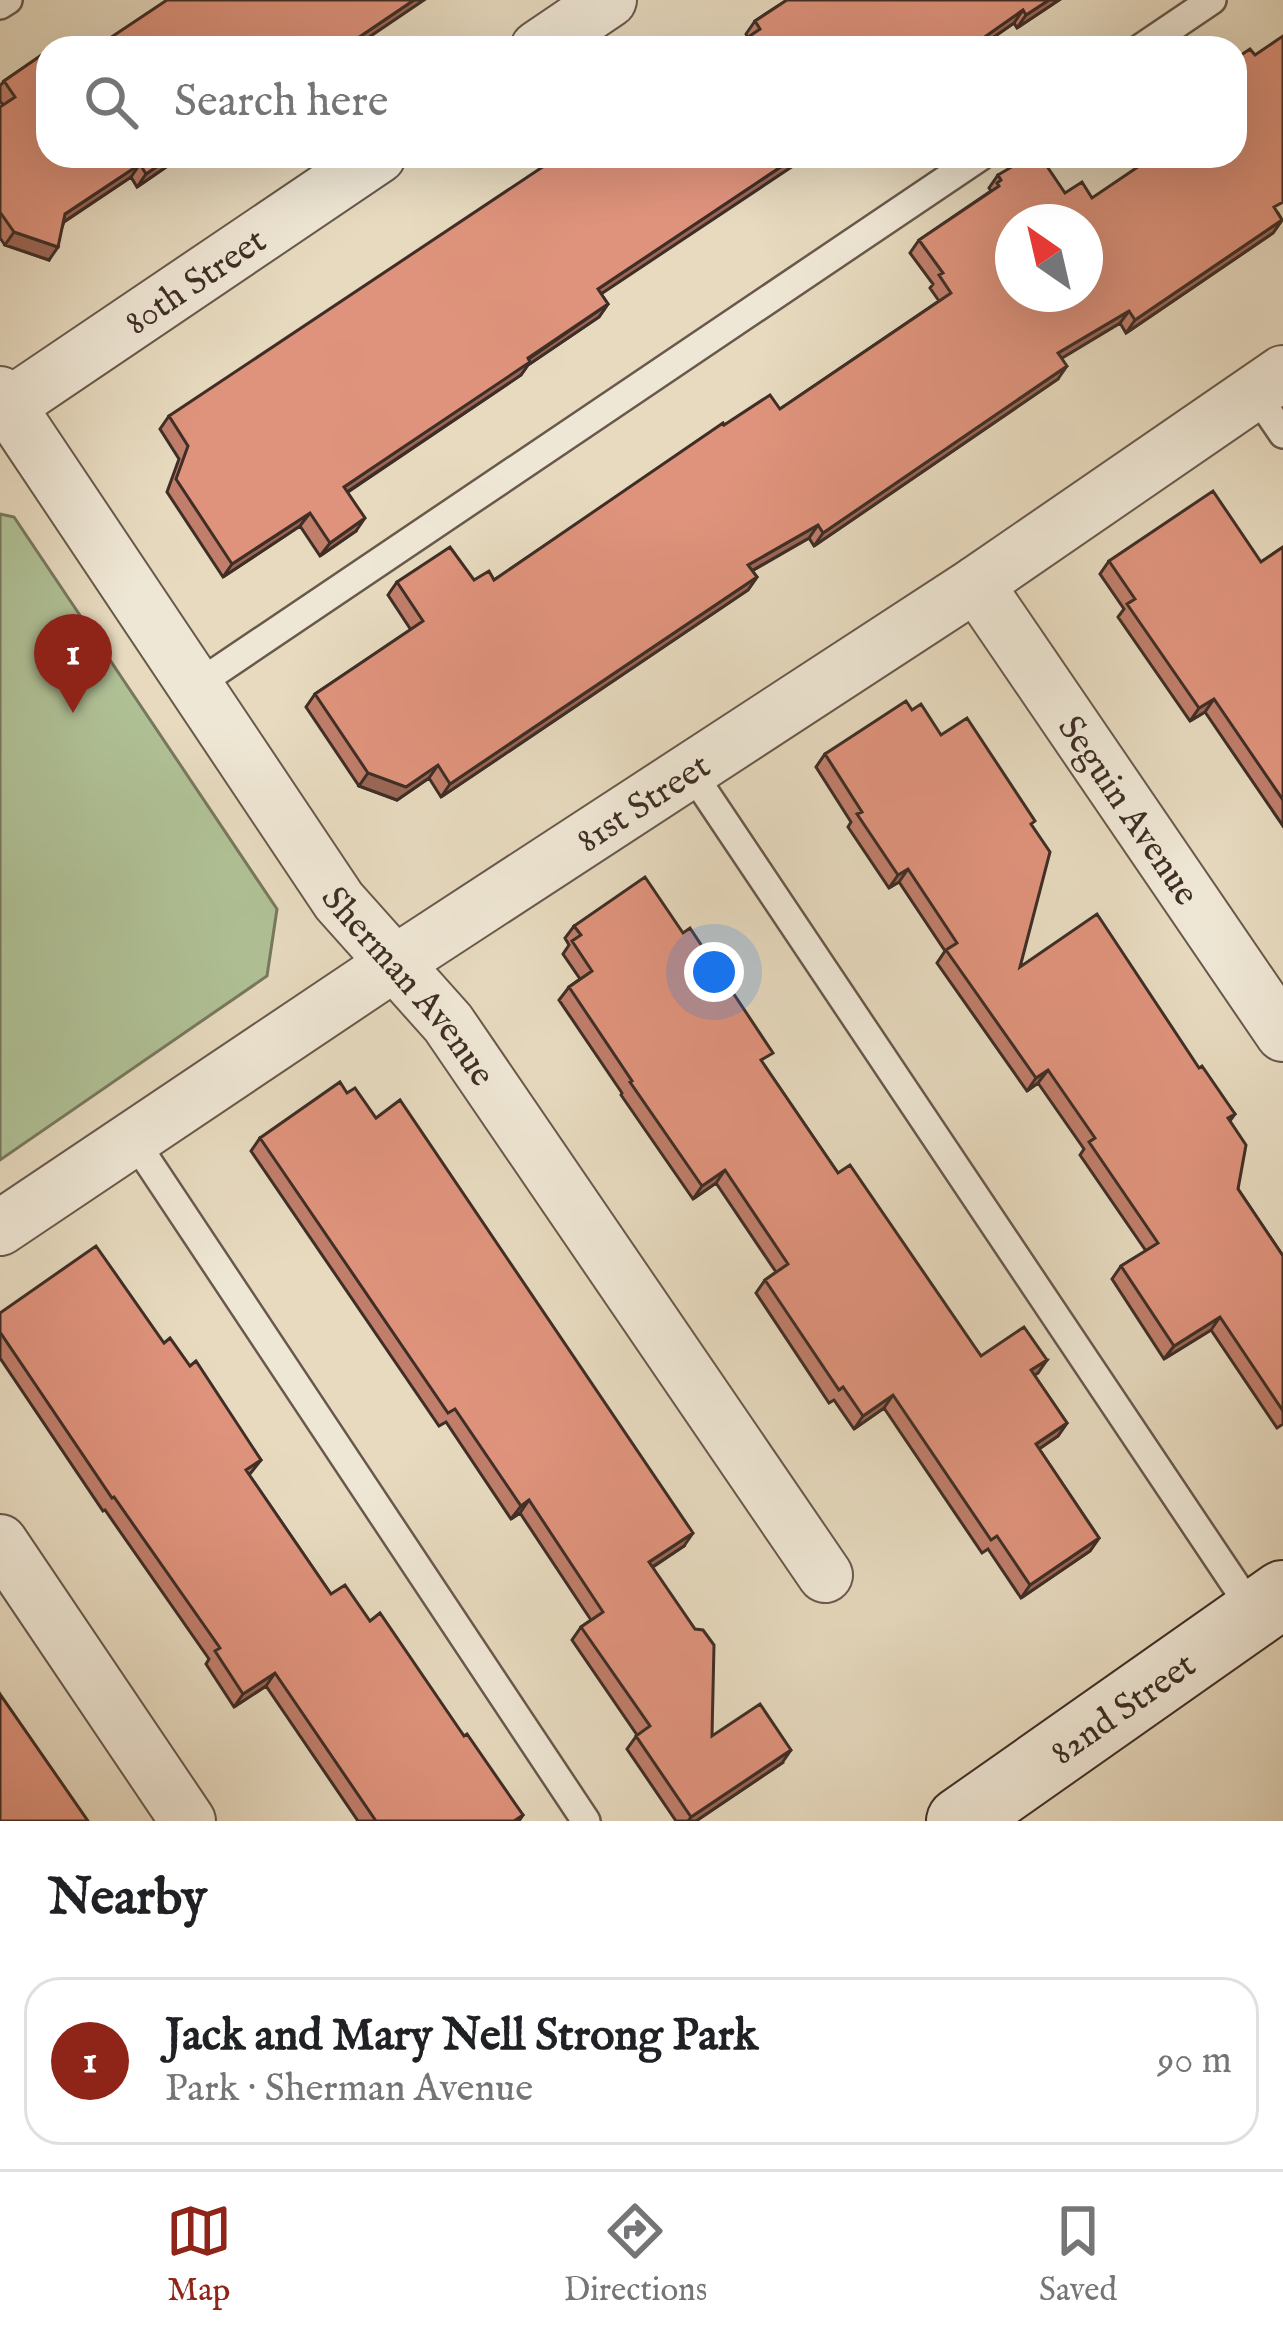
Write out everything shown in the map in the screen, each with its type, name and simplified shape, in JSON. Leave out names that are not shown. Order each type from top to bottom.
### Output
[{"type":"main road","name":"82nd Street","points":[[960,1821],[1269,1604]]},
{"type":"street","points":[[556,36],[609,0]]},
{"type":"street","name":"80th Street","points":[[4,400],[360,168]]},
{"type":"street","name":"Sherman Avenue","points":[[4,400],[339,901],[448,1023],[825,1575]]},
{"type":"street","name":"81st Street","points":[[0,1228],[395,963],[976,584],[1274,400]]},
{"type":"street","name":"Seguin Avenue","points":[[976,584],[1283,1034]]},
{"type":"street","points":[[0,1542],[188,1821]]},
{"type":"lane","points":[[0,5],[8,0]]},
{"type":"lane","points":[[1159,36],[1212,0]]},
{"type":"lane","points":[[195,686],[963,168]]},
{"type":"lane","points":[[690,770],[1269,1604]]},
{"type":"lane","points":[[133,1139],[586,1821]]},
{"type":"green space","points":[[0,514],[14,517],[277,909],[267,976],[0,1160]]},
{"type":"building","points":[[167,0],[414,0],[361,36],[113,36]]},
{"type":"building","points":[[787,0],[1049,0],[1026,15],[1023,10],[986,36],[750,36],[760,29],[755,21]]},
{"type":"building","points":[[1283,36],[1283,202],[1274,207],[1282,220],[1135,320],[1129,311],[1058,353],[1067,366],[823,533],[818,525],[748,565],[757,577],[450,784],[438,765],[406,787],[368,773],[315,694],[423,621],[397,582],[450,547],[474,580],[489,571],[494,580],[723,423],[770,395],[780,409],[951,293],[919,240],[999,186],[998,175],[1010,168],[1048,168],[1065,193],[1082,182],[1092,198],[1136,168],[1247,168],[1247,51],[1255,55]]},
{"type":"building","points":[[36,59],[36,168],[134,168],[65,214],[58,247],[14,232],[0,212],[0,107],[15,97],[4,81]]},
{"type":"building","points":[[541,168],[779,168],[598,289],[608,304],[344,487],[365,518],[330,543],[310,513],[232,564],[176,479],[188,446],[169,416]]},
{"type":"building","points":[[1213,491],[1261,562],[1283,547],[1283,800],[1214,699],[1199,708],[1127,604],[1135,599],[1109,561]]},
{"type":"building","points":[[906,701],[912,710],[921,704],[941,735],[967,718],[1050,852],[1020,967],[1097,914],[1235,1114],[1228,1118],[1246,1145],[1238,1189],[1283,1256],[1283,1411],[1220,1317],[1174,1346],[1121,1266],[1158,1243],[1089,1142],[1095,1138],[1048,1070],[1036,1078],[946,950],[957,943],[908,869],[898,875],[825,754]]},
{"type":"building","points":[[645,877],[683,933],[690,928],[773,1053],[761,1060],[838,1173],[850,1165],[981,1356],[1024,1327],[1047,1360],[1031,1370],[1067,1423],[1036,1444],[1099,1538],[1030,1585],[997,1536],[991,1540],[893,1395],[863,1416],[843,1387],[839,1390],[765,1280],[788,1264],[725,1170],[702,1186],[569,987],[592,971],[572,941],[581,935],[574,926]]},
{"type":"building","points":[[340,1082],[347,1093],[355,1088],[376,1118],[400,1100],[693,1533],[649,1562],[695,1629],[703,1630],[714,1645],[712,1736],[760,1704],[791,1750],[691,1817],[636,1736],[650,1726],[581,1627],[603,1612],[529,1500],[521,1506],[455,1409],[448,1413],[260,1138]]},
{"type":"building","points":[[96,1246],[164,1343],[170,1338],[190,1366],[196,1361],[261,1460],[246,1470],[331,1594],[345,1585],[370,1621],[380,1613],[523,1815],[514,1821],[376,1821],[275,1673],[243,1694],[215,1651],[220,1648],[0,1332],[0,1313]]},
{"type":"building","points":[[0,1694],[88,1821],[0,1821]]},
{"type":"place","name":"Jack and Mary Nell Strong Park","points":[[73,713]]}]
